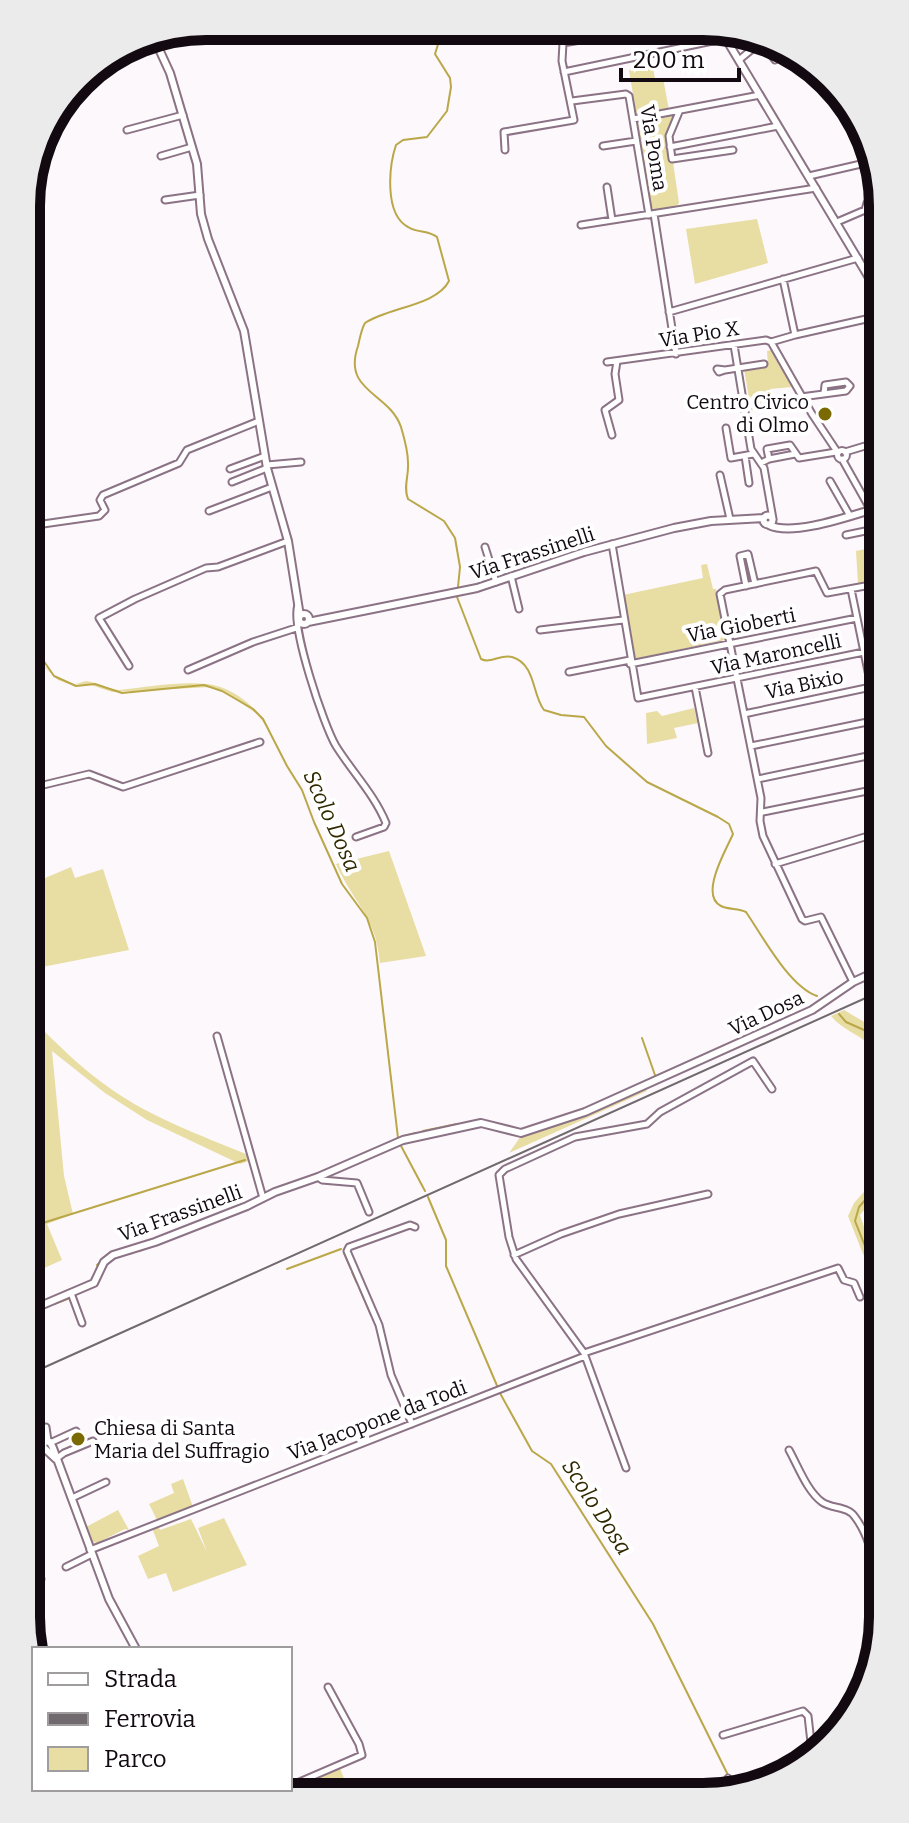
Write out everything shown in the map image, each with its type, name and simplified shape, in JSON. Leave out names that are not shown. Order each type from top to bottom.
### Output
[{"type":"street","points":[[505,150],[504,132],[574,121],[562,44],[584,40]]},
{"type":"street","points":[[564,72],[710,40]]},
{"type":"street","points":[[728,41],[869,277]]},
{"type":"street","points":[[158,48],[170,73],[197,164],[208,239],[244,331],[267,467],[288,541],[303,616],[297,630],[329,733],[379,805],[386,823],[384,827],[356,837]]},
{"type":"street","points":[[739,60],[754,48]]},
{"type":"street","points":[[771,55],[775,60]]},
{"type":"street","name":"Via Poma","points":[[572,101],[626,94],[630,98],[676,354]]},
{"type":"street","points":[[633,119],[760,95]]},
{"type":"street","points":[[679,112],[669,136],[671,158],[733,150]]},
{"type":"street","points":[[127,130],[183,115]]},
{"type":"street","points":[[670,147],[779,126]]},
{"type":"street","points":[[603,146],[636,141]]},
{"type":"street","points":[[161,156],[192,147]]},
{"type":"street","points":[[809,176],[863,164]]},
{"type":"street","points":[[607,187],[612,220]]},
{"type":"street","points":[[581,225],[816,188]]},
{"type":"street","points":[[165,200],[200,195]]},
{"type":"street","points":[[837,222],[865,210],[869,202]]},
{"type":"street","points":[[669,312],[858,258]]},
{"type":"street","points":[[863,267],[869,265]]},
{"type":"street","points":[[783,279],[794,335]]},
{"type":"street","name":"Via Pio X","points":[[607,362],[766,340],[771,342],[869,318]]},
{"type":"street","points":[[771,342],[801,397],[840,454],[869,510]]},
{"type":"street","points":[[734,345],[753,454],[764,468],[770,502],[768,520]]},
{"type":"street","points":[[612,435],[605,410],[619,400],[615,374],[617,361]]},
{"type":"street","points":[[725,370],[764,364]]},
{"type":"street","points":[[801,397],[824,394],[846,391],[850,386],[846,382],[825,385],[824,394]]},
{"type":"street","points":[[40,524],[99,516],[105,510],[100,500],[103,495],[179,463],[187,450],[259,421]]},
{"type":"street","points":[[726,428],[731,458],[753,454]]},
{"type":"street","points":[[769,459],[767,449],[790,445],[799,458],[840,454],[869,445]]},
{"type":"street","points":[[761,463],[795,454]]},
{"type":"street","points":[[230,469],[265,456]]},
{"type":"street","points":[[745,456],[749,483]]},
{"type":"street","points":[[736,458],[738,468]]},
{"type":"street","points":[[232,482],[267,467],[301,462]]},
{"type":"street","points":[[720,475],[730,519]]},
{"type":"street","points":[[830,481],[850,516]]},
{"type":"street","points":[[209,511],[272,487]]},
{"type":"street","name":"Via Frassinelli","points":[[303,616],[319,619],[460,592],[612,544],[683,526],[730,519],[768,520],[782,528],[831,521],[869,510]]},
{"type":"street","points":[[846,535],[869,533]]},
{"type":"street","points":[[129,666],[99,618],[206,568],[218,567],[288,541]]},
{"type":"street","points":[[612,544],[630,662]]},
{"type":"street","points":[[485,547],[496,582]]},
{"type":"street","points":[[746,586],[740,556],[748,554],[755,584]]},
{"type":"street","points":[[853,982],[822,918],[819,915],[802,920],[763,836],[758,779],[720,593],[816,571],[825,592],[869,585]]},
{"type":"street","points":[[511,576],[519,609]]},
{"type":"street","points":[[851,589],[869,677]]},
{"type":"street","points":[[297,630],[303,616]]},
{"type":"street","name":"Via Gioberti","points":[[569,672],[857,618]]},
{"type":"street","points":[[540,630],[623,620]]},
{"type":"street","points":[[188,670],[253,642],[297,630]]},
{"type":"street","name":"Via Maroncelli","points":[[630,662],[639,699],[864,652]]},
{"type":"street","name":"Via Maroncelli","points":[[695,687],[708,753]]},
{"type":"street","name":"Via Bixio","points":[[744,714],[869,687]]},
{"type":"street","points":[[751,746],[869,719]]},
{"type":"street","points":[[40,786],[89,774],[123,787],[260,742]]},
{"type":"street","points":[[758,779],[869,756]]},
{"type":"street","points":[[763,812],[869,791]]},
{"type":"street","points":[[775,864],[869,836]]},
{"type":"street","name":"Via Dosa","points":[[663,1077],[812,1010],[869,975]]},
{"type":"street","name":"Via Frassinelli","points":[[217,1036],[263,1198]]},
{"type":"street","points":[[626,1468],[584,1354],[514,1255],[499,1175],[505,1169],[575,1137],[647,1124],[657,1114],[753,1061],[772,1089]]},
{"type":"street","name":"Via Frassinelli","points":[[40,1306],[96,1281],[110,1256],[155,1242],[401,1141],[481,1123],[511,1132],[528,1132],[585,1112],[663,1077]]},
{"type":"street","points":[[318,1177],[357,1183],[369,1212]]},
{"type":"street","points":[[514,1255],[561,1234],[619,1214],[708,1194]]},
{"type":"street","points":[[412,1424],[391,1375],[379,1325],[347,1251],[349,1247],[410,1225],[415,1227]]},
{"type":"street","name":"Via Jacopone da Todi","points":[[66,1567],[91,1552],[584,1354],[838,1268],[844,1280],[854,1283],[860,1297]]},
{"type":"street","points":[[71,1293],[82,1323]]},
{"type":"street","points":[[46,1427],[44,1444],[56,1459],[109,1599],[133,1647]]},
{"type":"street","points":[[44,1444],[76,1431]]},
{"type":"street","points":[[56,1459],[93,1441]]},
{"type":"street","points":[[789,1450],[816,1497],[825,1504],[850,1511],[858,1521],[869,1549]]},
{"type":"street","points":[[72,1498],[106,1482]]},
{"type":"street","points":[[297,1783],[359,1757],[363,1752],[328,1687]]},
{"type":"street","points":[[723,1735],[803,1711],[808,1716],[811,1742]]},
{"type":"green space","points":[[653,68],[655,79],[663,78],[669,110],[638,115],[629,70]]},
{"type":"green space","points":[[671,116],[675,119],[666,137],[668,161],[673,162],[679,203],[675,208],[655,211],[651,207],[638,124]]},
{"type":"green space","points":[[757,219],[768,263],[695,284],[686,229]]},
{"type":"green space","points":[[771,350],[792,387],[770,389],[773,406],[751,410],[744,369],[768,365],[767,351]]},
{"type":"green space","points":[[869,548],[869,582],[858,584],[856,551]]},
{"type":"green space","points":[[707,564],[713,589],[716,589],[725,640],[634,659],[623,595],[703,578],[701,565]]},
{"type":"green space","points":[[40,660],[52,674],[74,684],[87,681],[119,690],[185,683],[216,686],[235,694],[252,707],[270,731],[257,714],[222,690],[212,687],[112,692],[91,685],[69,684],[58,680],[40,663]]},
{"type":"green space","points":[[694,708],[698,723],[674,728],[677,738],[647,744],[646,713],[657,711],[662,716]]},
{"type":"green space","points":[[389,851],[426,956],[380,963],[374,933],[336,864]]},
{"type":"green space","points":[[71,867],[75,878],[103,869],[129,950],[40,967],[40,880]]},
{"type":"green space","points":[[844,1010],[869,1025],[869,1044],[842,1026],[831,1016]]},
{"type":"green space","points":[[40,1027],[80,1065],[127,1099],[177,1125],[246,1154],[249,1161],[240,1164],[147,1120],[105,1093],[52,1051],[64,1176],[73,1214],[47,1224],[62,1260],[40,1270],[40,1212],[45,1210],[40,1193]]},
{"type":"green space","points":[[644,1088],[647,1091],[509,1153],[521,1136],[562,1123]]},
{"type":"green space","points":[[869,1186],[869,1205],[860,1215],[869,1242],[869,1262],[848,1216],[854,1203]]},
{"type":"green space","points":[[183,1479],[193,1507],[157,1520],[149,1504],[174,1493],[171,1484]]},
{"type":"green space","points":[[118,1510],[129,1530],[93,1542],[86,1527]]},
{"type":"green space","points":[[224,1518],[247,1565],[173,1592],[166,1573],[148,1579],[138,1556],[159,1546],[152,1528],[158,1526],[160,1530],[191,1519],[207,1552],[198,1528]]},
{"type":"green space","points":[[339,1766],[346,1783],[303,1783]]},
{"type":"waterway","points":[[439,40],[435,54],[450,78],[451,87],[447,111],[427,137],[403,140],[396,145],[390,189],[400,221],[412,229],[437,237],[449,281],[434,296],[365,323],[355,361],[356,373],[361,383],[395,415],[401,427],[408,458],[408,499],[444,521],[455,538],[460,567],[457,597],[481,659],[508,656],[520,661],[530,673],[544,710],[584,717],[606,746],[647,782],[729,824],[733,834],[716,872],[713,883],[715,900],[721,906],[746,912],[787,972],[817,996]]},
{"type":"waterway","name":"Scolo Dosa","points":[[40,656],[54,676],[76,686],[95,684],[122,693],[204,685],[222,691],[253,709],[263,719],[302,790],[342,884],[367,918],[375,942],[398,1138]]},
{"type":"waterway","points":[[839,1014],[846,1022],[869,1035]]},
{"type":"waterway","points":[[642,1038],[656,1078]]},
{"type":"waterway","points":[[582,1110],[599,1103]]},
{"type":"waterway","points":[[464,1123],[472,1122]]},
{"type":"waterway","points":[[423,1131],[457,1124]]},
{"type":"waterway","points":[[409,1135],[416,1133]]},
{"type":"waterway","name":"Scolo Dosa","points":[[400,1144],[425,1191]]},
{"type":"waterway","points":[[323,1171],[369,1152]]},
{"type":"waterway","points":[[40,1224],[245,1160]]},
{"type":"waterway","points":[[869,1196],[859,1207],[855,1221],[869,1252]]},
{"type":"waterway","name":"Scolo Dosa","points":[[428,1197],[446,1240],[446,1266],[501,1395],[532,1451],[551,1464],[653,1624],[728,1775]]},
{"type":"waterway","points":[[248,1209],[267,1199]]},
{"type":"waterway","points":[[185,1227],[227,1211]]},
{"type":"waterway","points":[[139,1251],[149,1247]]},
{"type":"waterway","points":[[287,1269],[341,1249]]},
{"type":"waterway","points":[[122,1255],[132,1253]]},
{"type":"waterway","points":[[344,1253],[351,1269]]},
{"type":"waterway","points":[[97,1265],[108,1255]]},
{"type":"waterway","points":[[352,1272],[357,1283]]},
{"type":"waterway","points":[[359,1287],[371,1315]]},
{"type":"waterway","points":[[54,1304],[70,1298]]},
{"type":"railway","points":[[40,1369],[869,996]]},
{"type":"place","name":"Centro Civico di Olmo","points":[[825,414]]},
{"type":"place","name":"Chiesa di Santa Maria del Suffragio","points":[[78,1439]]}]
